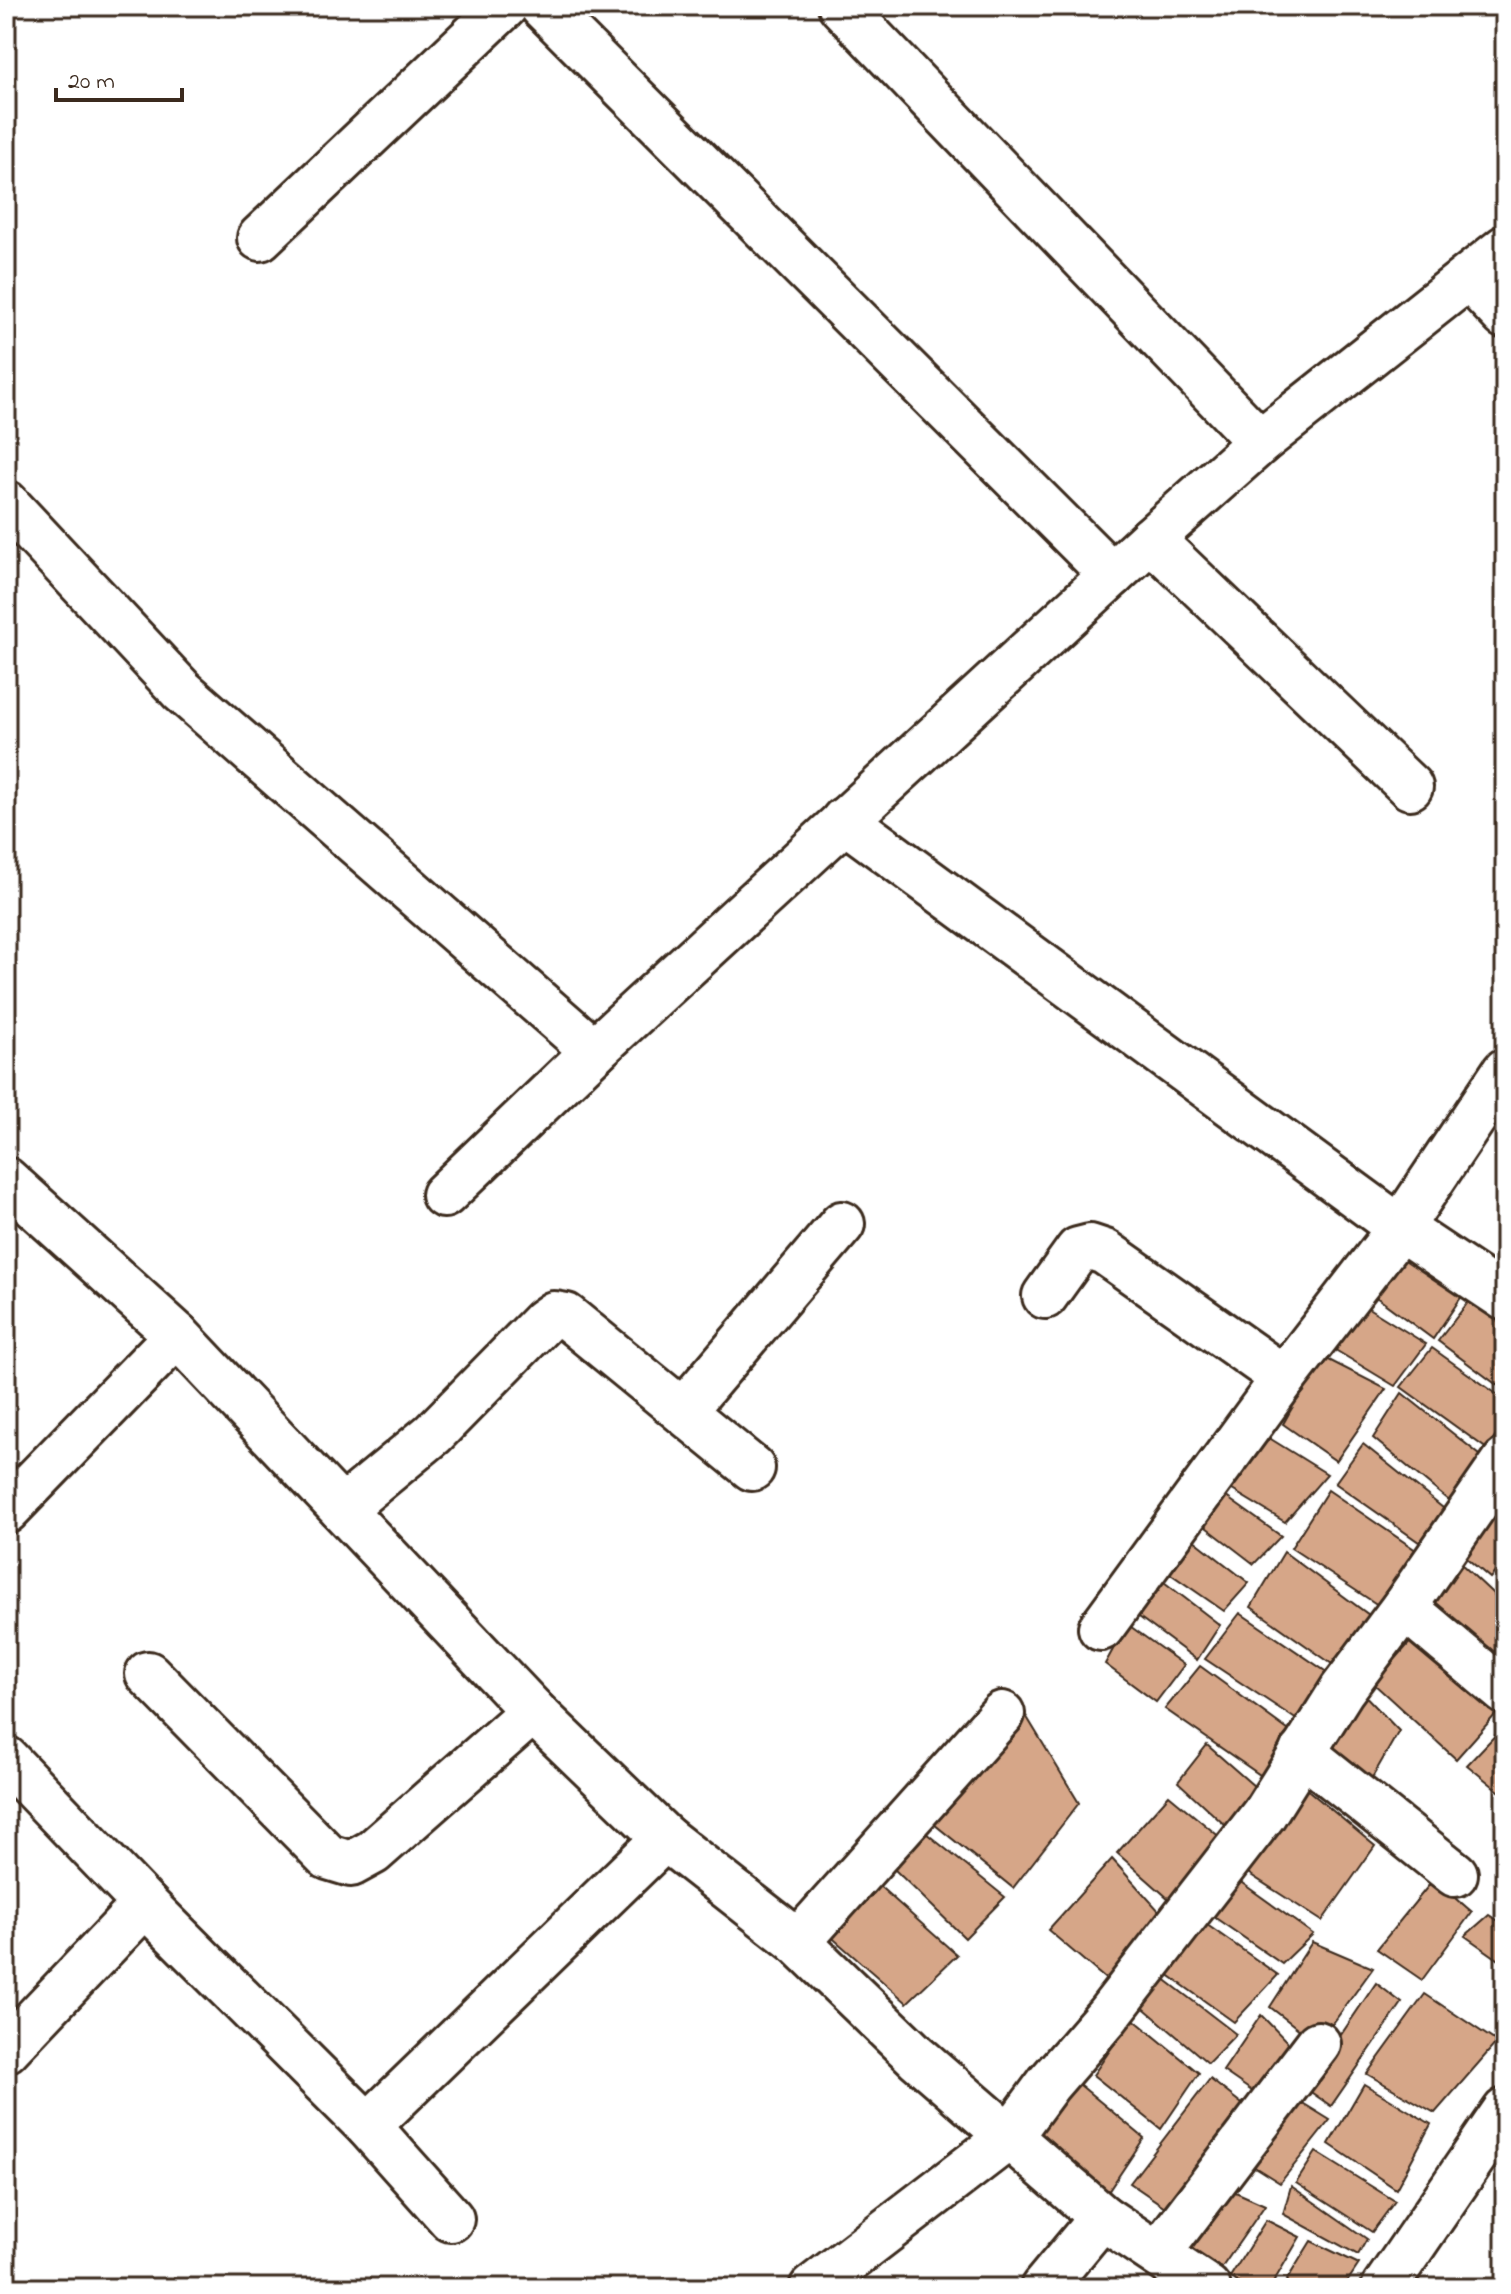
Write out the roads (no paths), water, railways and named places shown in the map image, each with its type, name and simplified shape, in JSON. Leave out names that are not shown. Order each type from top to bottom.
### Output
[{"type":"street","points":[[841,6],[1260,442]]},
{"type":"street","points":[[260,238],[536,7],[1112,575]]},
{"type":"street","points":[[444,1195],[594,1051],[1151,539],[1260,442],[1505,248]]},
{"type":"street","points":[[1469,278],[1505,316]]},
{"type":"street","points":[[6,503],[182,691],[594,1051]]},
{"type":"street","points":[[1151,539],[1410,787]]},
{"type":"street","points":[[844,820],[1400,1228],[1505,1298]]},
{"type":"street","points":[[1101,1628],[1284,1378],[1400,1228],[1505,1071]]},
{"type":"street","points":[[6,1180],[177,1335],[533,1711],[665,1838],[798,1942],[917,2057],[1102,2217],[1208,2288]]},
{"type":"street","points":[[683,1411],[842,1224]]},
{"type":"street","points":[[1045,1296],[1078,1250],[1090,1247],[1105,1252],[1284,1378]]},
{"type":"street","points":[[342,1509],[433,1434],[554,1314],[566,1316],[752,1468]]},
{"type":"street","points":[[6,1511],[177,1335]]},
{"type":"street","points":[[812,2288],[1010,2136],[1245,1838],[1342,1690],[1503,1467]]},
{"type":"street","points":[[1404,1607],[1505,1692]]},
{"type":"street","points":[[148,1674],[328,1857],[351,1864],[373,1852],[533,1711]]},
{"type":"street","points":[[798,1942],[1002,1714]]},
{"type":"street","points":[[1302,1752],[1455,1874]]},
{"type":"street","points":[[6,1759],[145,1904],[368,2126],[451,2219]]},
{"type":"street","points":[[368,2126],[665,1838]]},
{"type":"street","points":[[6,2050],[145,1904]]},
{"type":"street","points":[[1158,2254],[1318,2044]]},
{"type":"street","points":[[1384,2288],[1505,2111]]},
{"type":"street","points":[[1043,2288],[1102,2217]]}]
